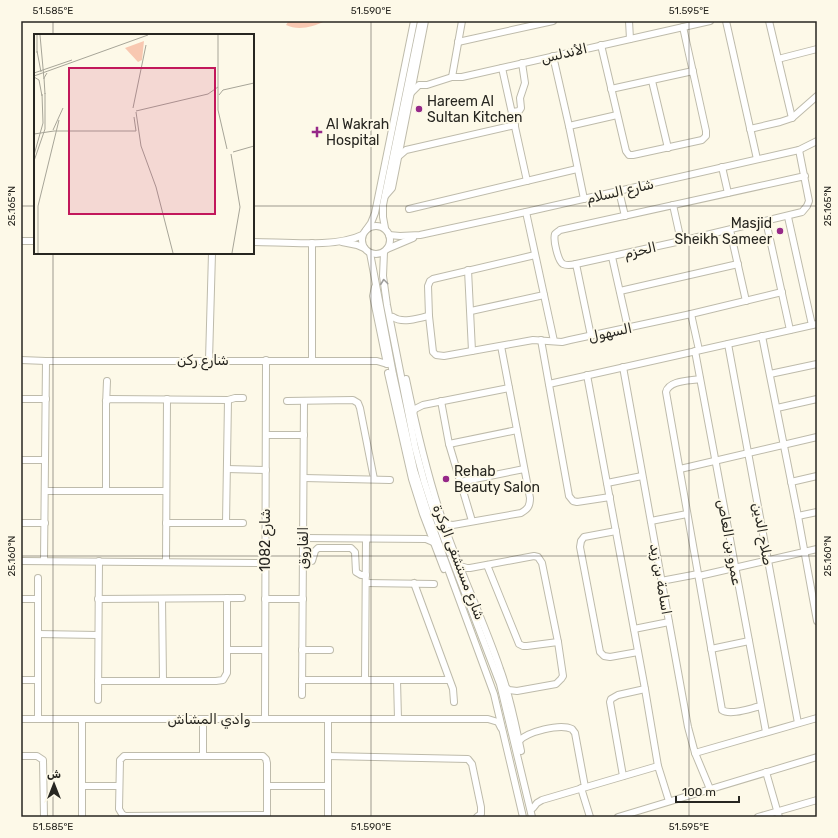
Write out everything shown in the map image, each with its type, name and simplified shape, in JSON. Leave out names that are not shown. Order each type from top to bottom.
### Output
[{"type":"street","points":[[364,248],[362,240],[364,232],[371,223],[375,213],[414,21]]},
{"type":"street","points":[[335,242],[357,245],[370,253],[377,254],[386,250],[390,242],[383,217],[384,197],[421,21]]},
{"type":"street","points":[[384,197],[392,188],[425,21]]},
{"type":"street","points":[[452,77],[462,21]]},
{"type":"street","points":[[458,42],[553,21]]},
{"type":"street","points":[[629,21],[630,39]]},
{"type":"street","name":"الأندلس","points":[[419,85],[427,85],[452,77],[462,78],[686,25],[710,21]]},
{"type":"street","points":[[726,21],[757,159]]},
{"type":"street","points":[[769,21],[792,118]]},
{"type":"street","points":[[601,45],[626,151],[629,155],[633,156],[702,140],[706,136],[706,131],[693,71],[686,25]]},
{"type":"street","points":[[778,59],[817,49]]},
{"type":"street","points":[[553,56],[584,199]]},
{"type":"street","points":[[512,112],[519,111],[521,108],[520,98],[525,80],[522,63]]},
{"type":"street","points":[[411,66],[413,79],[419,85],[411,93]]},
{"type":"street","points":[[502,68],[527,181]]},
{"type":"street","points":[[611,89],[693,71]]},
{"type":"street","points":[[396,87],[402,79]]},
{"type":"street","points":[[652,81],[668,148]]},
{"type":"street","points":[[750,129],[792,118],[817,96]]},
{"type":"street","points":[[569,126],[617,115]]},
{"type":"street","points":[[399,156],[402,152],[411,149],[515,126]]},
{"type":"street","points":[[401,140],[406,148],[411,149]]},
{"type":"street","name":"شارع السلام","points":[[389,234],[400,236],[420,235],[526,212],[799,150],[817,141]]},
{"type":"street","name":"الحزم","points":[[625,216],[560,230],[554,239],[559,259],[562,264],[568,266],[612,257],[788,217],[802,212],[809,201],[799,150]]},
{"type":"street","points":[[722,167],[728,193]]},
{"type":"street","points":[[409,209],[577,169]]},
{"type":"street","points":[[619,191],[625,216],[804,176]]},
{"type":"street","points":[[673,205],[681,241]]},
{"type":"street","points":[[526,212],[554,342]]},
{"type":"street","points":[[549,384],[815,325],[788,217]]},
{"type":"street","points":[[766,221],[790,330]]},
{"type":"street","points":[[254,242],[335,242],[356,238],[369,227],[377,226],[385,228]]},
{"type":"street","points":[[730,230],[746,301]]},
{"type":"street","name":"شارع السلام","points":[[386,250],[420,235]]},
{"type":"street","points":[[21,241],[34,242]]},
{"type":"street","points":[[312,243],[312,360]]},
{"type":"street","name":"شارع مستشفى الوكرة","points":[[386,250],[383,261],[383,276],[415,448],[435,515],[500,684],[532,817]]},
{"type":"street","name":"شارع مستشفى الوكرة","points":[[370,253],[393,374],[414,470],[430,520],[497,703],[522,817]]},
{"type":"street","points":[[210,360],[212,254]]},
{"type":"street","points":[[396,329],[399,324],[404,321],[429,316],[428,286],[430,281],[433,279],[535,255]]},
{"type":"street","points":[[612,257],[628,328]]},
{"type":"street","points":[[576,264],[591,336]]},
{"type":"street","points":[[620,291],[738,264]]},
{"type":"street","points":[[468,270],[472,351]]},
{"type":"street","name":"شارع مستشفى الوكرة","points":[[376,284],[373,296],[406,458],[428,530],[490,689],[522,817]]},
{"type":"street","name":"السهول","points":[[429,316],[431,348],[436,355],[444,356],[533,340],[562,342],[691,314],[782,292]]},
{"type":"street","points":[[471,311],[544,295]]},
{"type":"street","name":"شارع مستشفى الوكرة","points":[[388,305],[394,317],[412,412],[426,470],[447,534],[500,669],[510,700],[536,817]]},
{"type":"street","name":"عمرو بن العاص","points":[[691,314],[700,379],[766,732]]},
{"type":"street","points":[[394,317],[398,320],[404,321]]},
{"type":"street","points":[[762,336],[804,552],[814,585],[817,621]]},
{"type":"street","points":[[541,340],[569,496],[573,501],[578,502],[610,497]]},
{"type":"street","name":"صلاح الدين","points":[[728,344],[798,723]]},
{"type":"street","points":[[435,515],[443,522],[453,525],[521,512],[528,508],[530,498],[501,346]]},
{"type":"street","points":[[377,360],[382,358],[384,353]]},
{"type":"street","name":"شارع ركن","points":[[21,360],[377,360],[386,364]]},
{"type":"street","name":"شارع 1082","points":[[265,719],[266,360]]},
{"type":"street","points":[[44,561],[46,361]]},
{"type":"street","name":"شارع مستشفى الوكرة","points":[[386,364],[393,374]]},
{"type":"street","points":[[770,374],[817,364]]},
{"type":"street","name":"اسامة بن زيد","points":[[622,367],[688,727],[695,753],[710,789]]},
{"type":"street","points":[[587,375],[658,766],[669,801]]},
{"type":"street","points":[[700,379],[672,384],[667,388],[666,392],[722,710],[724,712],[732,712],[761,706]]},
{"type":"street","points":[[106,491],[107,381]]},
{"type":"street","points":[[410,420],[412,412],[418,406],[509,388]]},
{"type":"street","points":[[106,400],[228,400],[243,398]]},
{"type":"street","points":[[21,399],[46,399]]},
{"type":"street","points":[[166,562],[167,400]]},
{"type":"street","points":[[226,523],[228,400]]},
{"type":"street","points":[[287,400],[353,400],[358,403],[374,479]]},
{"type":"street","name":"الفاروق","points":[[302,695],[304,400]]},
{"type":"street","points":[[777,408],[817,400]]},
{"type":"street","points":[[410,402],[423,405]]},
{"type":"street","points":[[441,402],[449,444],[472,522]]},
{"type":"street","points":[[449,444],[517,430]]},
{"type":"street","points":[[266,434],[304,435]]},
{"type":"street","points":[[680,469],[817,437]]},
{"type":"street","points":[[21,460],[45,460]]},
{"type":"street","points":[[460,482],[524,469]]},
{"type":"street","points":[[227,470],[266,470]]},
{"type":"street","points":[[607,483],[642,476]]},
{"type":"street","points":[[791,482],[817,476]]},
{"type":"street","points":[[304,478],[390,480]]},
{"type":"street","points":[[45,491],[73,493],[106,491],[166,492]]},
{"type":"street","points":[[798,516],[817,512]]},
{"type":"street","points":[[651,521],[687,514]]},
{"type":"street","points":[[422,539],[428,534],[430,520]]},
{"type":"street","points":[[21,523],[44,523]]},
{"type":"street","points":[[166,523],[243,523]]},
{"type":"street","points":[[447,534],[448,530],[453,525]]},
{"type":"street","points":[[616,531],[584,537],[581,541],[580,547],[600,652],[604,656],[610,657],[638,652]]},
{"type":"street","points":[[303,538],[422,539],[433,542]]},
{"type":"street","points":[[365,680],[366,539]]},
{"type":"street","points":[[303,562],[312,561],[318,548],[351,548],[356,552],[356,572],[361,575],[366,575]]},
{"type":"street","points":[[661,581],[735,568],[817,549]]},
{"type":"street","points":[[460,566],[470,568],[529,556],[538,557],[541,559],[563,672],[561,679],[556,684],[516,691],[506,688],[500,684]]},
{"type":"street","points":[[21,561],[265,563]]},
{"type":"street","points":[[98,700],[99,562]]},
{"type":"street","points":[[487,565],[519,644],[528,646],[558,642]]},
{"type":"street","points":[[464,578],[465,574],[470,568]]},
{"type":"street","points":[[38,578],[38,719]]},
{"type":"street","points":[[366,583],[434,584]]},
{"type":"street","points":[[414,583],[450,680],[453,689],[454,702]]},
{"type":"street","points":[[98,681],[221,680],[227,673],[227,598]]},
{"type":"street","points":[[98,599],[242,598]]},
{"type":"street","points":[[21,599],[38,599]]},
{"type":"street","points":[[162,599],[163,680]]},
{"type":"street","points":[[265,599],[303,599]]},
{"type":"street","points":[[634,629],[669,622]]},
{"type":"street","points":[[38,634],[98,634]]},
{"type":"street","points":[[711,649],[749,641]]},
{"type":"street","points":[[227,650],[265,650]]},
{"type":"street","points":[[302,650],[330,650]]},
{"type":"street","points":[[21,680],[38,680]]},
{"type":"street","points":[[302,680],[450,680]]},
{"type":"street","points":[[397,680],[398,719]]},
{"type":"street","points":[[623,776],[610,702],[611,699],[618,695],[645,688]]},
{"type":"street","points":[[507,710],[510,700],[516,691]]},
{"type":"street","points":[[488,719],[494,715],[497,703]]},
{"type":"street","points":[[695,753],[817,718]]},
{"type":"street","name":"وادي المشاش","points":[[21,719],[488,719],[498,722]]},
{"type":"street","points":[[82,719],[82,817]]},
{"type":"street","points":[[203,719],[204,756]]},
{"type":"street","points":[[328,719],[328,817]]},
{"type":"street","points":[[498,722],[504,730]]},
{"type":"street","points":[[519,741],[528,734],[562,726],[572,729],[590,817]]},
{"type":"street","points":[[516,729],[528,734]]},
{"type":"street","points":[[21,756],[37,756],[43,760],[44,817]]},
{"type":"street","points":[[124,756],[263,756],[267,763],[267,816],[125,816],[119,809],[119,786],[119,763],[124,756]]},
{"type":"street","points":[[328,756],[468,759],[472,764],[481,807],[481,814],[477,817]]},
{"type":"street","points":[[619,817],[817,757]]},
{"type":"street","points":[[534,808],[537,803],[542,800],[658,766]]},
{"type":"street","points":[[766,772],[778,814]]},
{"type":"street","points":[[82,786],[119,786]]},
{"type":"street","points":[[267,786],[328,786]]},
{"type":"street","points":[[531,796],[542,800]]},
{"type":"street","points":[[758,817],[778,814],[817,800]]},
{"type":"shaded area","points":[[325,21],[306,28],[295,28],[286,25],[288,22]]},
{"type":"place","name":"Hareem Al Sultan Kitchen","points":[[419,109]]},
{"type":"place","name":"Al Wakrah Hospital","points":[[317,132]]},
{"type":"place","name":"Masjid Sheikh Sameer","points":[[780,231]]},
{"type":"place","name":"Rehab Beauty Salon","points":[[446,479]]}]
